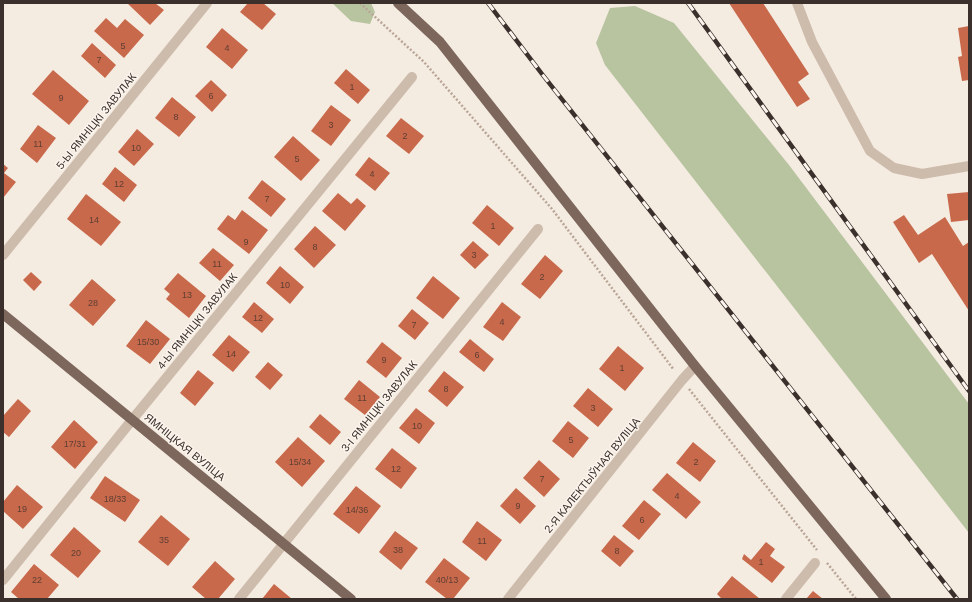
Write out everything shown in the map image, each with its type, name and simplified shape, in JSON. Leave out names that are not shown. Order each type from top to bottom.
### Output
[{"type":"main road","points":[[398,3],[440,42],[695,366],[886,599]]},
{"type":"main road","name":"ЯМНІЦКАЯ ВУЛІЦА","points":[[3,314],[351,599]]},
{"type":"street","name":"5-Ы ЯМНІЦКІ ЗАВУЛАК","points":[[3,255],[207,3]]},
{"type":"street","points":[[797,3],[812,42],[870,151],[894,168],[922,174],[969,166]]},
{"type":"street","name":"4-Ы ЯМНІЦКІ ЗАВУЛАК","points":[[3,580],[412,78]]},
{"type":"street","name":"3-І ЯМНІЦКІ ЗАВУЛАК","points":[[239,599],[538,229]]},
{"type":"street","name":"2-Я КАЛЕКТЫЎНАЯ ВУЛІЦА","points":[[508,599],[682,380],[695,366]]},
{"type":"street","points":[[786,599],[820,559]]},
{"type":"path","points":[[360,3],[424,62],[552,209],[820,559],[856,599]]},
{"type":"green space","points":[[332,3],[371,3],[375,12],[370,24],[351,21]]},
{"type":"green space","points":[[635,6],[674,23],[789,165],[969,404],[969,533],[605,65],[596,43],[610,8]]},
{"type":"building","points":[[127,3],[155,3],[164,10],[150,25]]},
{"type":"building","points":[[248,3],[263,3],[276,14],[262,30],[240,12]]},
{"type":"building","points":[[729,3],[763,3],[809,74],[798,82],[810,99],[797,107]]},
{"type":"building","points":[[106,18],[117,28],[125,19],[144,35],[124,58],[94,31]]},
{"type":"building","points":[[969,26],[969,80],[962,81],[958,57],[962,56],[958,28]]},
{"type":"building","points":[[222,28],[248,50],[232,69],[206,47]]},
{"type":"building","points":[[92,43],[116,65],[105,78],[81,56]]},
{"type":"building","points":[[346,69],[370,90],[358,104],[334,83]]},
{"type":"building","points":[[53,70],[89,101],[69,125],[32,94]]},
{"type":"building","points":[[211,80],[227,95],[212,112],[195,96]]},
{"type":"building","points":[[172,97],[196,117],[179,137],[155,118]]},
{"type":"building","points":[[331,105],[351,120],[331,146],[311,131]]},
{"type":"building","points":[[401,118],[424,136],[409,154],[386,136]]},
{"type":"building","points":[[38,125],[56,138],[37,163],[20,149]]},
{"type":"building","points":[[137,129],[154,144],[134,166],[118,152]]},
{"type":"building","points":[[293,136],[320,160],[301,181],[274,157]]},
{"type":"building","points":[[369,157],[390,173],[375,191],[355,175]]},
{"type":"building","points":[[3,164],[8,168],[4,173],[16,182],[3,198]]},
{"type":"building","points":[[115,167],[137,185],[124,202],[102,184]]},
{"type":"building","points":[[262,180],[286,199],[271,217],[248,198]]},
{"type":"building","points":[[969,192],[969,220],[951,222],[947,194]]},
{"type":"building","points":[[338,193],[351,204],[357,198],[366,206],[345,231],[322,211]]},
{"type":"building","points":[[86,194],[121,222],[101,246],[67,219]]},
{"type":"building","points":[[487,205],[514,228],[499,246],[472,223]]},
{"type":"building","points":[[242,210],[268,230],[249,254],[217,229],[228,215],[235,220]]},
{"type":"building","points":[[904,215],[918,235],[945,217],[963,246],[969,242],[969,311],[932,254],[919,263],[893,222]]},
{"type":"building","points":[[315,226],[336,245],[314,268],[294,249]]},
{"type":"building","points":[[473,241],[489,255],[475,269],[460,255]]},
{"type":"building","points":[[213,248],[234,265],[220,281],[199,263]]},
{"type":"building","points":[[545,255],[563,271],[540,299],[521,284]]},
{"type":"building","points":[[280,266],[304,287],[290,304],[266,283]]},
{"type":"building","points":[[31,272],[42,282],[34,291],[23,280]]},
{"type":"building","points":[[178,273],[206,296],[189,318],[166,299],[170,294],[164,289]]},
{"type":"building","points":[[433,276],[460,298],[443,319],[416,298]]},
{"type":"building","points":[[92,279],[116,300],[93,326],[69,305]]},
{"type":"building","points":[[254,302],[274,319],[262,333],[242,317]]},
{"type":"building","points":[[502,302],[521,317],[503,341],[483,327]]},
{"type":"building","points":[[412,309],[429,323],[415,340],[398,326]]},
{"type":"building","points":[[146,320],[170,339],[150,364],[126,346]]},
{"type":"building","points":[[229,335],[250,352],[233,372],[212,355]]},
{"type":"building","points":[[470,339],[494,359],[484,372],[459,352]]},
{"type":"building","points":[[382,342],[402,358],[386,378],[366,362]]},
{"type":"building","points":[[618,346],[644,368],[625,391],[599,369]]},
{"type":"building","points":[[268,362],[283,375],[270,390],[255,377]]},
{"type":"building","points":[[198,370],[214,383],[195,406],[180,393]]},
{"type":"building","points":[[444,371],[464,387],[447,407],[428,391]]},
{"type":"building","points":[[359,380],[380,397],[365,415],[344,399]]},
{"type":"building","points":[[588,388],[613,409],[598,427],[573,406]]},
{"type":"building","points":[[18,399],[31,411],[9,437],[3,432],[3,416]]},
{"type":"building","points":[[416,408],[435,423],[419,444],[399,428]]},
{"type":"building","points":[[320,414],[341,432],[330,445],[309,427]]},
{"type":"building","points":[[74,420],[98,442],[75,469],[51,447]]},
{"type":"building","points":[[568,421],[589,438],[573,458],[552,441]]},
{"type":"building","points":[[298,437],[325,461],[302,487],[275,462]]},
{"type":"building","points":[[693,442],[716,461],[700,482],[676,463]]},
{"type":"building","points":[[392,448],[417,468],[401,489],[375,469]]},
{"type":"building","points":[[539,460],[560,479],[544,497],[523,478]]},
{"type":"building","points":[[667,473],[701,502],[686,519],[652,490]]},
{"type":"building","points":[[105,476],[140,500],[125,522],[90,498]]},
{"type":"building","points":[[17,485],[43,507],[23,529],[3,511],[3,502]]},
{"type":"building","points":[[356,486],[381,506],[359,534],[333,514]]},
{"type":"building","points":[[516,488],[536,506],[520,524],[500,506]]},
{"type":"building","points":[[644,500],[661,514],[639,540],[622,526]]},
{"type":"building","points":[[161,515],[190,539],[168,566],[138,542]]},
{"type":"building","points":[[477,521],[502,540],[486,561],[462,542]]},
{"type":"building","points":[[74,527],[101,551],[78,578],[50,555]]},
{"type":"building","points":[[395,531],[418,548],[401,570],[379,552]]},
{"type":"building","points":[[614,535],[634,551],[620,567],[601,551]]},
{"type":"building","points":[[766,542],[775,549],[770,556],[785,567],[772,583],[742,559],[744,554],[751,560]]},
{"type":"building","points":[[444,558],[470,578],[453,599],[447,599],[425,582]]},
{"type":"building","points":[[215,561],[235,579],[218,599],[206,599],[192,587]]},
{"type":"building","points":[[34,564],[59,585],[47,599],[19,599],[11,592]]},
{"type":"building","points":[[732,576],[760,599],[722,599],[717,594]]},
{"type":"building","points":[[274,584],[292,599],[262,599]]},
{"type":"building","points":[[813,591],[823,599],[806,599]]},
{"type":"railway","points":[[488,3],[542,74],[957,599]]},
{"type":"railway","points":[[688,3],[969,391]]}]
